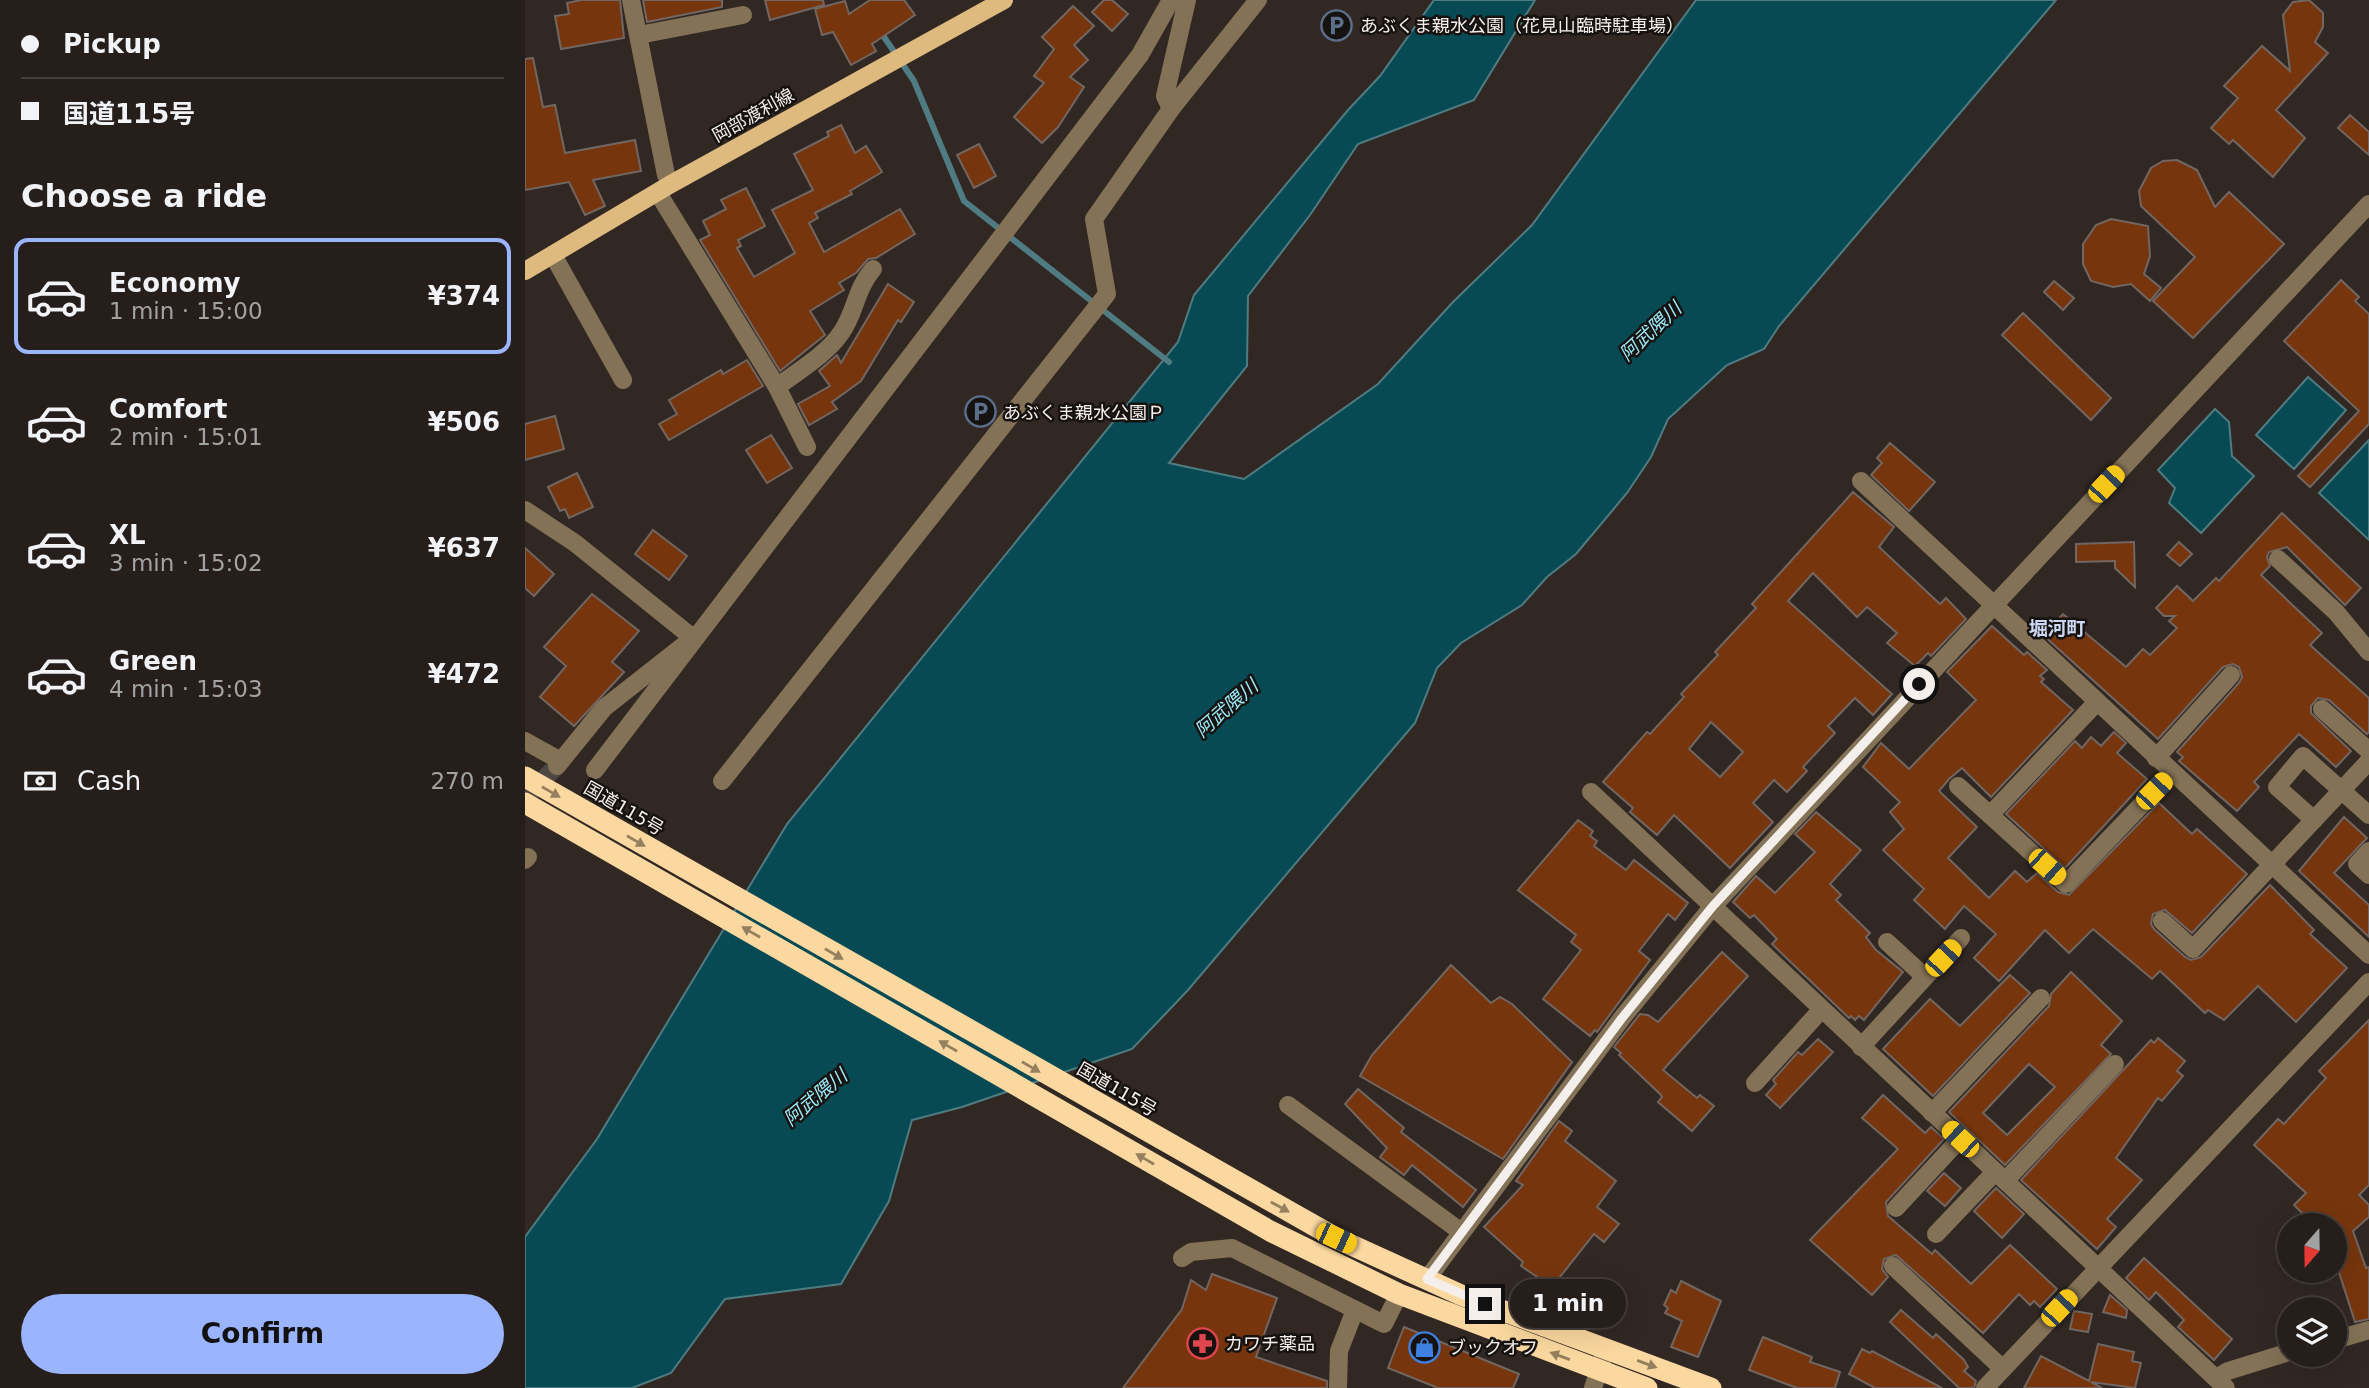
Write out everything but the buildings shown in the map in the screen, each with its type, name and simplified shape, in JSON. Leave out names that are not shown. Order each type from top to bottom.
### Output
[{"type":"highway","name":"国道115号","points":[[525,777],[1220,1175],[1336,1238],[1427,1279],[1599,1369],[1711,1388]]},
{"type":"highway","name":"国道115号","points":[[525,803],[1270,1230],[1399,1294],[1647,1388]]},
{"type":"main road","name":"岡部渡利線","points":[[525,271],[664,189],[1004,0]]},
{"type":"street","points":[[631,0],[666,175],[664,189],[777,387],[807,447]]},
{"type":"street","points":[[595,770],[1140,55],[1171,0]]},
{"type":"street","points":[[1171,109],[1165,96],[1187,0]]},
{"type":"street","points":[[722,781],[1107,294],[1094,219],[1171,109],[1258,0]]},
{"type":"street","points":[[639,35],[743,15]]},
{"type":"street","points":[[1427,1279],[1460,1231],[1622,1018],[1713,906],[2369,204]]},
{"type":"street","points":[[553,255],[623,380]]},
{"type":"street","points":[[777,387],[838,337],[851,314],[861,283],[873,269]]},
{"type":"street","points":[[1861,481],[1994,603],[2271,867],[2369,955]]},
{"type":"street","points":[[525,510],[575,543],[693,638]]},
{"type":"street","points":[[2278,559],[2336,612],[2369,652]]},
{"type":"street","points":[[525,741],[559,763],[604,708],[693,638]]},
{"type":"street","points":[[2156,758],[2231,675]]},
{"type":"street","points":[[1990,815],[2097,702]]},
{"type":"street","points":[[2322,709],[2369,751]]},
{"type":"street","points":[[2314,820],[2277,787],[2302,756],[2369,816]]},
{"type":"street","points":[[2162,921],[2193,949],[2369,761]]},
{"type":"street","points":[[1958,786],[2066,884],[2172,773]]},
{"type":"street","points":[[1591,792],[2221,1383],[2228,1371],[2277,1356]]},
{"type":"street","points":[[2369,851],[2357,864],[2369,875]]},
{"type":"street","points":[[1861,1047],[1961,938]]},
{"type":"street","points":[[1887,942],[1925,977]]},
{"type":"street","points":[[1985,1388],[2369,982]]},
{"type":"street","points":[[1932,1113],[2041,998]]},
{"type":"street","points":[[1755,1083],[1821,1010]]},
{"type":"street","points":[[1936,1234],[2000,1177],[2115,1064]]},
{"type":"street","points":[[1288,1105],[1460,1231]]},
{"type":"street","points":[[1896,1208],[1960,1139]]},
{"type":"street","points":[[1182,1258],[1191,1252],[1232,1248],[1384,1324],[1399,1294]]},
{"type":"street","points":[[1893,1266],[2003,1369]]},
{"type":"street","points":[[1338,1388],[1339,1351],[1355,1310]]},
{"type":"street","points":[[2347,1337],[2369,1331]]},
{"type":"water","name":"阿武隈川","points":[[1434,0],[1535,0],[1474,100],[1358,144],[1310,215],[1248,296],[1247,366],[1169,463],[1244,479],[1378,384],[1453,302],[1532,225],[1696,0],[2056,0],[1779,326],[1764,349],[1727,365],[1668,419],[1651,457],[1627,493],[1576,554],[1547,577],[1522,605],[1461,643],[1437,668],[1415,723],[1188,990],[1132,1049],[962,1107],[912,1120],[889,1201],[841,1284],[725,1299],[671,1373],[632,1388],[525,1388],[525,1237],[597,1139],[787,824],[1178,342],[1194,295],[1348,110],[1380,76]]},
{"type":"water","points":[[2308,377],[2346,410],[2294,469],[2256,435]]},
{"type":"water","points":[[2215,409],[2229,422],[2232,456],[2254,476],[2201,533],[2169,503],[2175,488],[2158,470]]},
{"type":"water","points":[[2369,440],[2369,540],[2319,493]]},
{"type":"waterway","points":[[880,31],[914,81],[964,201],[1169,362]]},
{"type":"tunnel","points":[[525,797],[557,766]]},
{"type":"place","name":"あぶくま親水公園（花見山臨時駐車場）","points":[[1337,25]]},
{"type":"place","name":"あぶくま親水公園Ｐ","points":[[980,412]]},
{"type":"place","name":"カワチ薬品","points":[[1202,1343]]},
{"type":"place","name":"ブックオフ","points":[[1425,1347]]},
{"type":"district","name":"堀河町","points":[[2057,628]]},
{"type":"route","points":[[1485,1304],[1427,1279],[1460,1231],[1622,1018],[1713,906],[1919,684]]}]
